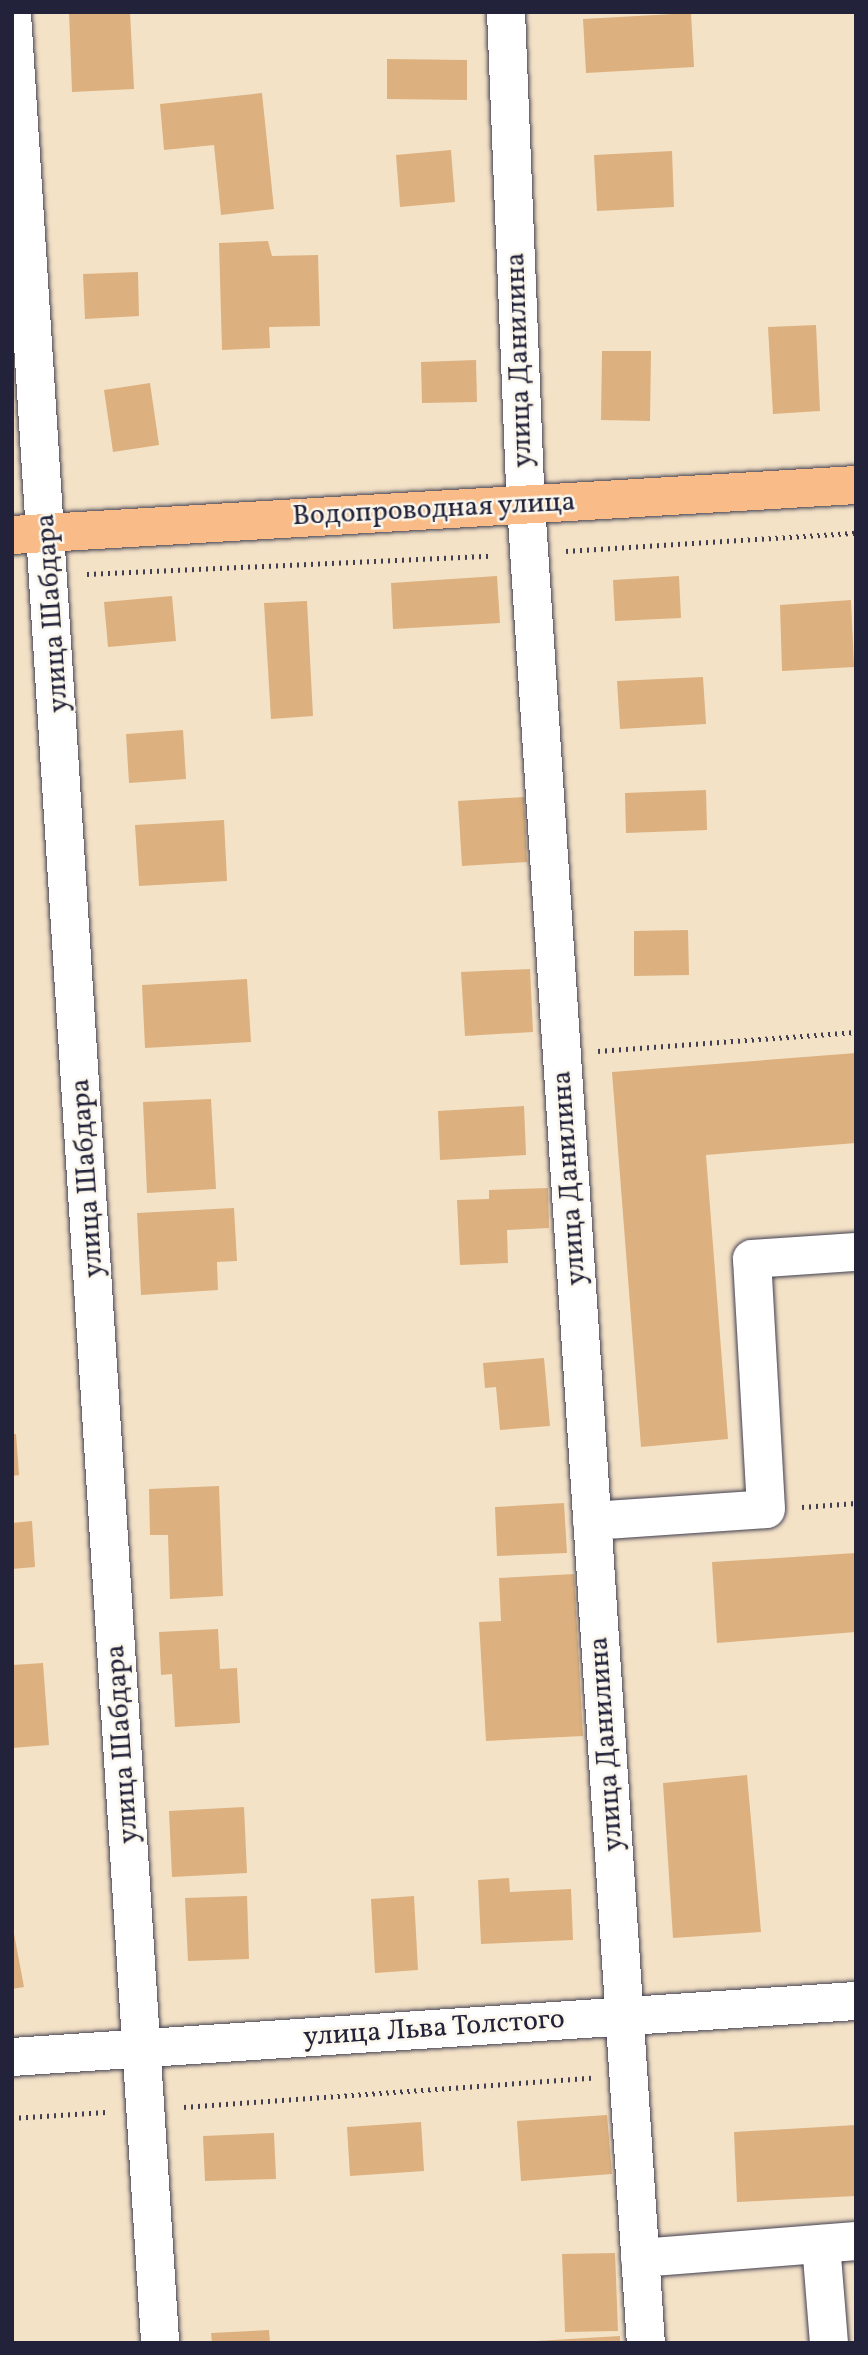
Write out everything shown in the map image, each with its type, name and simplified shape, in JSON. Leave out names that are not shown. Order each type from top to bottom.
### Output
[{"type":"main road","name":"Водопроводная улица","points":[[30,534],[856,485]]},
{"type":"street","name":"улица Данилина","points":[[506,12],[529,554],[646,2343]]},
{"type":"street","name":"улица Шабдара","points":[[12,14],[30,534],[51,575],[160,2343]]},
{"type":"street","points":[[592,1521],[766,1509],[752,1259],[856,1252]]},
{"type":"street","name":"улица Льва Толстого","points":[[12,2057],[856,2001]]},
{"type":"street","points":[[640,2258],[838,2243],[830,2343]]},
{"type":"path","points":[[51,575],[529,554],[856,533]]},
{"type":"path","points":[[594,1051],[856,1032]]},
{"type":"path","points":[[766,1509],[856,1503]]},
{"type":"path","points":[[12,2118],[628,2075]]},
{"type":"building","points":[[69,12],[130,12],[134,89],[72,92]]},
{"type":"building","points":[[691,13],[694,67],[586,73],[583,19]]},
{"type":"building","points":[[387,59],[467,60],[467,100],[387,99]]},
{"type":"building","points":[[262,93],[274,209],[221,215],[214,145],[164,150],[160,104]]},
{"type":"building","points":[[451,150],[455,202],[400,207],[396,155]]},
{"type":"building","points":[[672,151],[674,207],[597,211],[594,155]]},
{"type":"building","points":[[268,241],[272,256],[318,255],[320,326],[269,327],[270,348],[222,350],[219,243]]},
{"type":"building","points":[[138,272],[139,316],[85,319],[83,274]]},
{"type":"building","points":[[816,325],[820,411],[773,414],[768,327]]},
{"type":"building","points":[[602,351],[651,351],[650,421],[601,420]]},
{"type":"building","points":[[476,360],[477,402],[422,403],[421,362]]},
{"type":"building","points":[[150,383],[159,445],[113,452],[104,390]]},
{"type":"building","points":[[497,576],[500,623],[393,629],[391,583]]},
{"type":"building","points":[[679,576],[681,618],[615,621],[613,580]]},
{"type":"building","points":[[172,596],[176,641],[108,647],[104,602]]},
{"type":"building","points":[[851,600],[854,667],[782,671],[780,605]]},
{"type":"building","points":[[307,601],[313,716],[271,719],[264,603]]},
{"type":"building","points":[[703,677],[706,724],[620,729],[617,681]]},
{"type":"building","points":[[183,730],[186,779],[129,783],[126,734]]},
{"type":"building","points":[[706,790],[707,830],[626,833],[625,793]]},
{"type":"building","points":[[524,797],[527,862],[462,866],[458,801]]},
{"type":"building","points":[[224,820],[227,881],[139,886],[135,825]]},
{"type":"building","points":[[688,930],[689,975],[634,976],[634,931]]},
{"type":"building","points":[[530,969],[533,1032],[465,1036],[461,972]]},
{"type":"building","points":[[247,979],[251,1042],[145,1048],[142,985]]},
{"type":"building","points":[[856,1053],[856,1143],[706,1155],[728,1439],[641,1447],[612,1072]]},
{"type":"building","points":[[211,1099],[216,1189],[147,1193],[143,1102]]},
{"type":"building","points":[[524,1106],[526,1155],[440,1160],[438,1111]]},
{"type":"building","points":[[548,1188],[549,1228],[507,1230],[508,1263],[460,1265],[457,1200],[489,1199],[489,1190]]},
{"type":"building","points":[[234,1208],[237,1261],[217,1262],[218,1290],[141,1295],[137,1213]]},
{"type":"building","points":[[544,1358],[550,1426],[500,1430],[496,1387],[485,1388],[483,1363]]},
{"type":"building","points":[[12,1434],[16,1434],[19,1475],[12,1476]]},
{"type":"building","points":[[219,1486],[223,1596],[170,1599],[168,1535],[150,1535],[149,1489]]},
{"type":"building","points":[[564,1503],[567,1553],[497,1556],[495,1507]]},
{"type":"building","points":[[32,1521],[35,1567],[12,1569],[12,1523]]},
{"type":"building","points":[[856,1553],[856,1632],[717,1643],[712,1562]]},
{"type":"building","points":[[574,1574],[583,1736],[486,1741],[479,1622],[501,1621],[499,1578]]},
{"type":"building","points":[[218,1629],[220,1669],[237,1668],[240,1723],[175,1727],[172,1674],[161,1675],[159,1632]]},
{"type":"building","points":[[43,1663],[49,1745],[12,1748],[12,1665]]},
{"type":"building","points":[[747,1775],[761,1932],[673,1938],[663,1783]]},
{"type":"building","points":[[244,1807],[247,1873],[172,1877],[169,1811]]},
{"type":"building","points":[[509,1878],[510,1892],[571,1889],[573,1940],[481,1944],[478,1880]]},
{"type":"building","points":[[247,1896],[249,1959],[188,1961],[185,1898]]},
{"type":"building","points":[[414,1896],[418,1970],[375,1973],[371,1899]]},
{"type":"building","points":[[12,1923],[24,1987],[12,1989]]},
{"type":"building","points":[[607,2115],[612,2174],[521,2181],[517,2121]]},
{"type":"building","points":[[421,2122],[424,2171],[350,2176],[347,2127]]},
{"type":"building","points":[[856,2125],[856,2196],[737,2202],[734,2132]]},
{"type":"building","points":[[274,2133],[276,2179],[205,2181],[203,2136]]},
{"type":"building","points":[[615,2253],[618,2331],[565,2332],[562,2254]]},
{"type":"building","points":[[269,2330],[270,2343],[212,2343],[211,2333]]},
{"type":"building","points":[[620,2336],[620,2343],[536,2343],[536,2341]]}]
